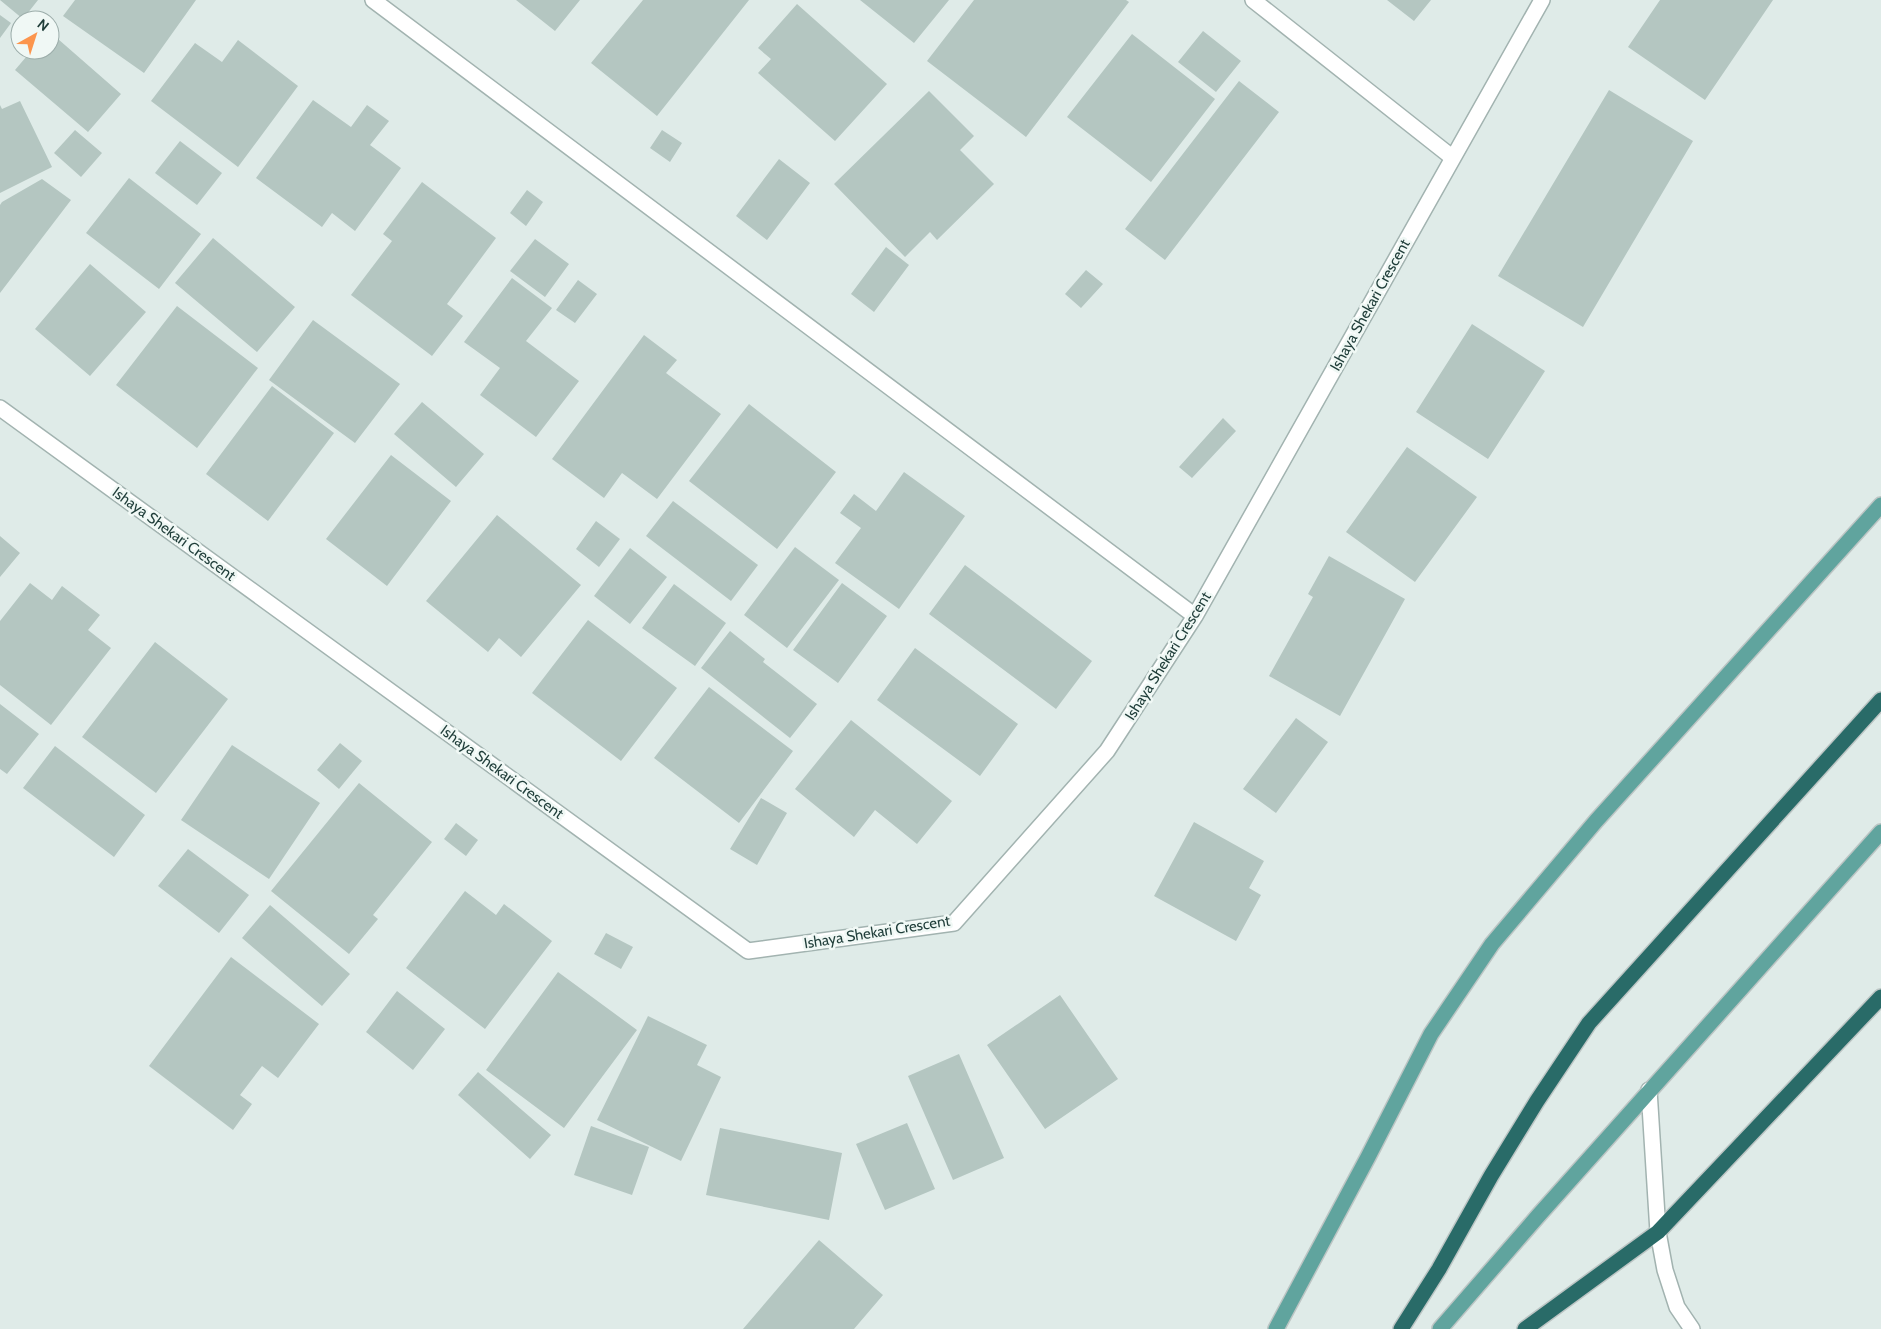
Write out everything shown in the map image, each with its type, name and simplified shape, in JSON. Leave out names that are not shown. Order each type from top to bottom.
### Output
[{"type":"highway","points":[[1402,1329],[1439,1269],[1491,1176],[1537,1101],[1589,1023],[1881,700]]},
{"type":"highway","points":[[1525,1329],[1658,1232],[1881,997]]},
{"type":"main road","points":[[1276,1329],[1431,1034],[1492,944],[1596,821],[1881,505]]},
{"type":"main road","points":[[1440,1329],[1649,1090],[1881,832]]},
{"type":"street","points":[[373,0],[1195,616]]},
{"type":"street","points":[[1253,0],[1453,158]]},
{"type":"street","name":"Ishaya Shekari Crescent","points":[[0,408],[748,951],[954,923],[1107,751],[1195,616],[1542,0]]},
{"type":"street","points":[[1649,1090],[1658,1232],[1665,1270],[1677,1307],[1692,1329]]},
{"type":"building","points":[[0,0],[38,0],[30,10],[12,10]]},
{"type":"building","points":[[75,0],[196,0],[144,73],[63,16]]},
{"type":"building","points":[[516,0],[580,0],[555,31]]},
{"type":"building","points":[[643,0],[749,0],[657,116],[591,63]]},
{"type":"building","points":[[860,0],[949,0],[914,43]]},
{"type":"building","points":[[974,0],[1126,0],[1129,2],[1026,137],[927,61]]},
{"type":"building","points":[[1387,0],[1431,0],[1414,21]]},
{"type":"building","points":[[1660,0],[1773,0],[1705,100],[1628,47]]},
{"type":"building","points":[[797,4],[887,84],[835,141],[758,73],[771,59],[758,48]]},
{"type":"building","points":[[0,15],[10,22],[10,24],[0,38]]},
{"type":"building","points":[[1203,31],[1241,61],[1216,92],[1178,62]]},
{"type":"building","points":[[1132,34],[1215,99],[1151,182],[1067,117]]},
{"type":"building","points":[[238,40],[298,86],[238,167],[151,101],[195,43],[222,62]]},
{"type":"building","points":[[60,41],[121,94],[88,132],[15,70],[24,60],[60,60]]},
{"type":"building","points":[[1239,81],[1279,112],[1165,260],[1125,229]]},
{"type":"building","points":[[1609,90],[1693,141],[1583,327],[1498,276]]},
{"type":"building","points":[[929,91],[974,136],[960,150],[994,184],[937,240],[930,232],[905,257],[834,184]]},
{"type":"building","points":[[313,100],[351,127],[367,105],[389,121],[370,145],[401,168],[355,231],[332,213],[322,227],[256,178]]},
{"type":"building","points":[[20,101],[52,167],[0,193],[0,105],[2,109]]},
{"type":"building","points":[[75,130],[102,153],[81,177],[54,153]]},
{"type":"building","points":[[662,130],[682,143],[670,162],[650,148]]},
{"type":"building","points":[[180,141],[222,173],[197,205],[155,173]]},
{"type":"building","points":[[779,159],[810,183],[767,240],[736,216]]},
{"type":"building","points":[[129,178],[201,234],[159,289],[86,233]]},
{"type":"building","points":[[42,179],[71,200],[0,293],[0,205]]},
{"type":"building","points":[[422,182],[496,238],[447,304],[463,316],[432,356],[351,295],[392,241],[383,234]]},
{"type":"building","points":[[527,190],[543,202],[526,226],[510,213]]},
{"type":"building","points":[[213,238],[295,307],[257,352],[175,283]]},
{"type":"building","points":[[535,239],[569,264],[545,297],[510,271]]},
{"type":"building","points":[[886,247],[909,265],[874,312],[851,294]]},
{"type":"building","points":[[90,264],[146,312],[90,376],[35,329]]},
{"type":"building","points":[[1086,270],[1103,284],[1081,308],[1065,294]]},
{"type":"building","points":[[512,278],[552,308],[526,341],[579,381],[536,437],[480,395],[500,368],[464,342]]},
{"type":"building","points":[[578,280],[597,294],[575,323],[556,310]]},
{"type":"building","points":[[177,306],[258,368],[197,448],[116,385]]},
{"type":"building","points":[[313,320],[400,384],[355,443],[269,380]]},
{"type":"building","points":[[1472,324],[1545,371],[1488,459],[1416,412]]},
{"type":"building","points":[[644,335],[677,360],[666,373],[721,414],[657,499],[622,473],[604,498],[552,459]]},
{"type":"building","points":[[272,386],[334,433],[268,521],[206,474]]},
{"type":"building","points":[[422,402],[484,454],[456,487],[394,434]]},
{"type":"building","points":[[749,404],[836,472],[777,549],[689,481]]},
{"type":"building","points":[[1223,418],[1236,431],[1192,478],[1179,467]]},
{"type":"building","points":[[1407,447],[1477,497],[1415,582],[1346,532]]},
{"type":"building","points":[[391,455],[451,501],[387,586],[326,539]]},
{"type":"building","points":[[904,472],[965,516],[899,609],[835,563],[861,528],[840,513],[854,494],[876,511]]},
{"type":"building","points":[[673,501],[758,565],[731,601],[646,536]]},
{"type":"building","points":[[497,515],[581,585],[521,657],[499,638],[488,652],[426,601]]},
{"type":"building","points":[[596,521],[620,539],[599,567],[576,549]]},
{"type":"building","points":[[0,536],[20,553],[0,577]]},
{"type":"building","points":[[795,547],[839,580],[787,648],[744,615]]},
{"type":"building","points":[[630,548],[667,577],[630,624],[594,596]]},
{"type":"building","points":[[1329,556],[1405,599],[1340,716],[1269,676],[1313,597],[1308,594]]},
{"type":"building","points":[[965,565],[1092,661],[1056,709],[929,614]]},
{"type":"building","points":[[30,583],[52,600],[62,586],[100,615],[88,630],[111,648],[51,725],[0,685],[0,621]]},
{"type":"building","points":[[842,583],[887,616],[838,683],[793,650]]},
{"type":"building","points":[[674,584],[726,623],[695,666],[642,628]]},
{"type":"building","points":[[588,620],[677,688],[621,761],[532,693]]},
{"type":"building","points":[[730,631],[765,659],[763,662],[817,704],[790,738],[701,668]]},
{"type":"building","points":[[155,642],[228,699],[156,793],[82,737]]},
{"type":"building","points":[[915,648],[1018,724],[980,776],[877,700]]},
{"type":"building","points":[[709,687],[793,751],[739,823],[654,758]]},
{"type":"building","points":[[0,704],[39,734],[7,774],[0,769]]},
{"type":"building","points":[[1296,718],[1328,742],[1276,813],[1243,789]]},
{"type":"building","points":[[851,720],[952,801],[917,844],[875,810],[854,837],[795,789]]},
{"type":"building","points":[[340,743],[362,761],[339,789],[317,770]]},
{"type":"building","points":[[232,745],[320,803],[269,879],[181,820]]},
{"type":"building","points":[[55,746],[145,815],[114,857],[23,788]]},
{"type":"building","points":[[359,783],[432,842],[373,915],[378,919],[349,954],[271,891]]},
{"type":"building","points":[[761,798],[787,813],[757,865],[730,849]]},
{"type":"building","points":[[1194,822],[1264,861],[1249,888],[1261,895],[1236,941],[1154,896]]},
{"type":"building","points":[[456,823],[478,840],[466,856],[444,839]]},
{"type":"building","points":[[188,849],[249,895],[219,933],[158,886]]},
{"type":"building","points":[[465,891],[496,915],[504,904],[552,941],[485,1029],[406,968]]},
{"type":"building","points":[[270,905],[350,974],[322,1006],[242,938]]},
{"type":"building","points":[[606,933],[633,947],[621,969],[594,954]]},
{"type":"building","points":[[231,957],[319,1024],[278,1078],[262,1066],[240,1095],[252,1104],[233,1130],[149,1066]]},
{"type":"building","points":[[558,972],[637,1030],[564,1128],[486,1070]]},
{"type":"building","points":[[397,991],[445,1029],[413,1070],[366,1032]]},
{"type":"building","points":[[1060,995],[1118,1079],[1045,1129],[987,1045]]},
{"type":"building","points":[[648,1016],[707,1045],[697,1065],[721,1077],[681,1161],[597,1120]]},
{"type":"building","points":[[959,1054],[1004,1158],[953,1180],[908,1076]]},
{"type":"building","points":[[478,1072],[551,1135],[530,1159],[458,1095]]},
{"type":"building","points":[[907,1123],[935,1189],[885,1210],[856,1144]]},
{"type":"building","points":[[591,1126],[649,1147],[632,1195],[574,1175]]},
{"type":"building","points":[[720,1128],[842,1153],[829,1220],[706,1195]]},
{"type":"building","points":[[819,1240],[883,1295],[854,1329],[743,1329]]}]
